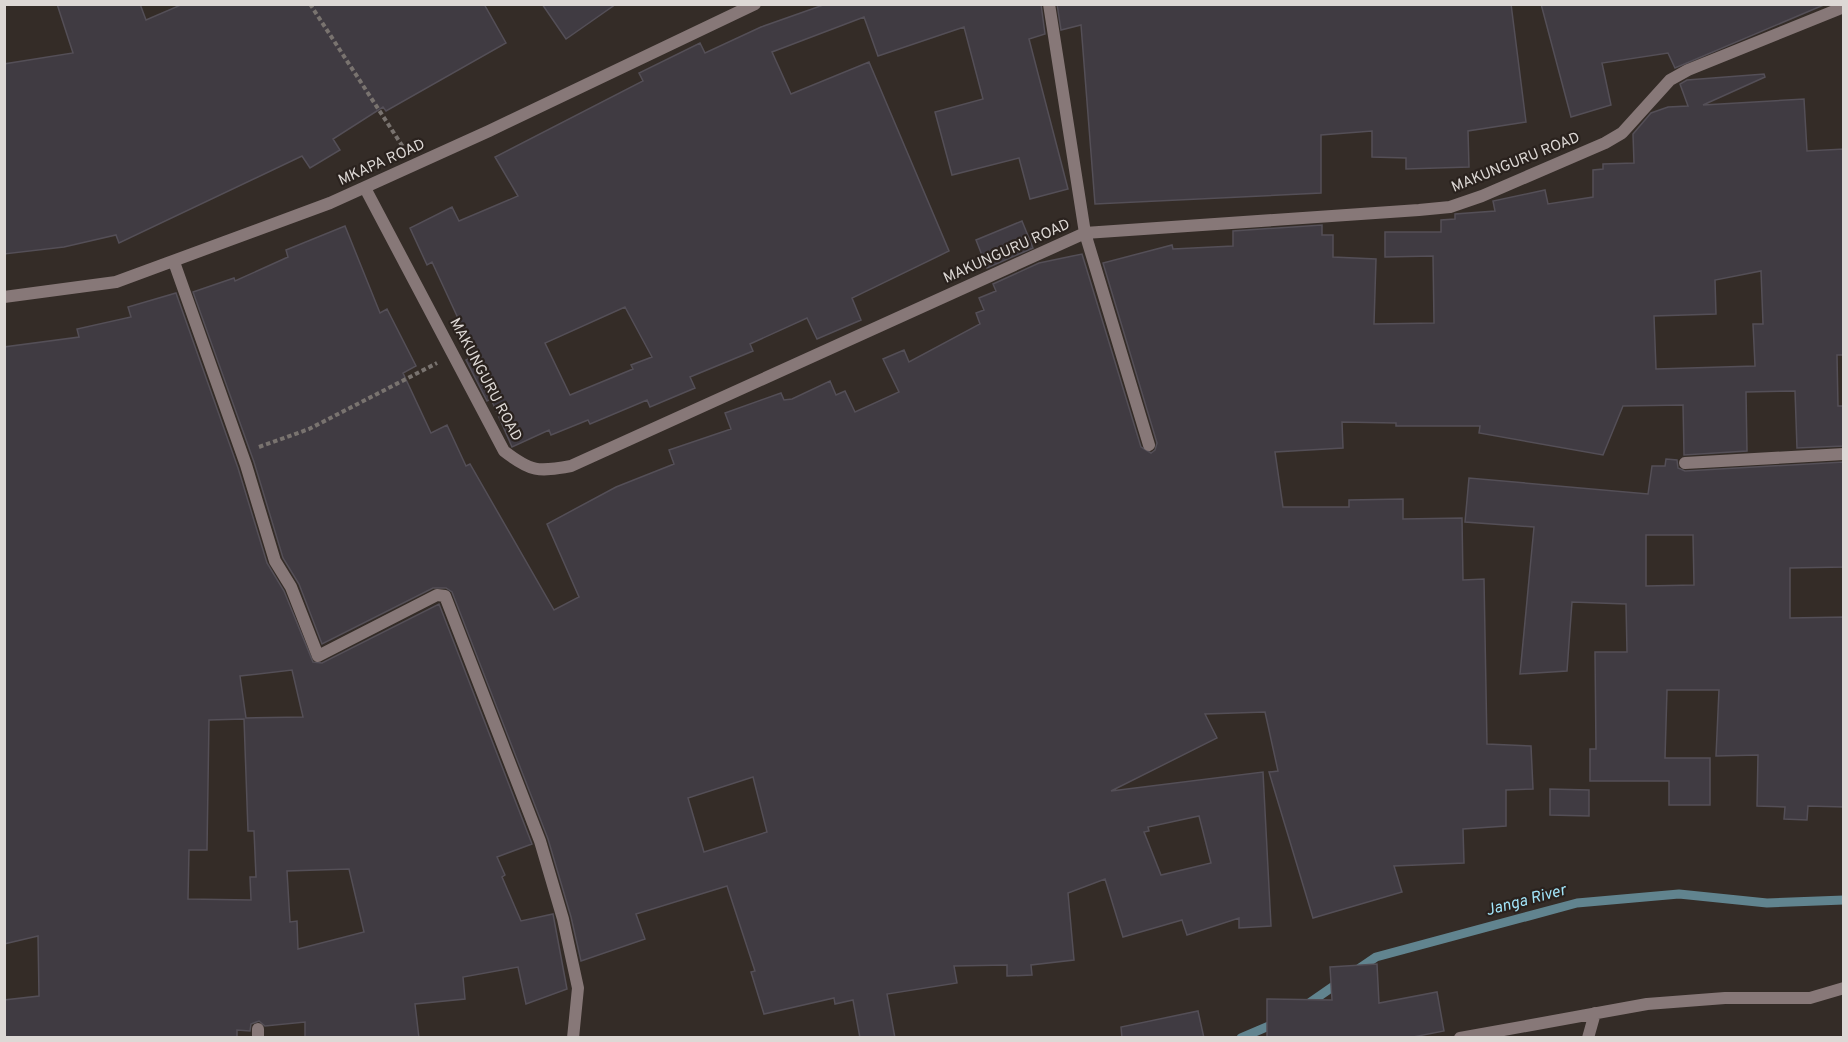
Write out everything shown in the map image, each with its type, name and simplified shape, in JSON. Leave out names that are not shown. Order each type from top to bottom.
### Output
[{"type":"street","name":"MKAPA ROAD","points":[[4,297],[116,282],[366,188],[755,4]]},
{"type":"street","points":[[1049,4],[1085,233],[1149,445]]},
{"type":"street","name":"MAKUNGURU ROAD","points":[[366,188],[504,452],[525,468],[548,470],[571,466],[1085,233],[1450,207],[1482,196],[1605,143],[1622,133],[1670,80],[1688,70],[1844,7]]},
{"type":"street","points":[[174,262],[242,454],[275,561],[291,587],[318,656],[437,595],[445,596],[495,719],[543,852],[563,919],[578,988],[573,1038]]},
{"type":"street","points":[[1685,464],[1844,454]]},
{"type":"street","points":[[1460,1038],[1647,1004],[1713,999],[1810,998],[1844,988]]},
{"type":"street","points":[[1588,1038],[1595,1013]]},
{"type":"path","points":[[310,4],[415,166]]},
{"type":"path","points":[[242,454],[309,429],[453,355]]},
{"type":"building","points":[[57,4],[140,4],[146,20],[183,4],[484,4],[506,43],[386,111],[383,107],[333,139],[340,150],[310,168],[302,156],[119,243],[116,235],[64,247],[4,254],[4,64],[73,53]]},
{"type":"building","points":[[542,4],[616,4],[566,39]]},
{"type":"building","points":[[826,4],[1041,4],[1045,34],[1029,39],[1068,189],[1030,199],[1019,158],[952,175],[935,112],[983,99],[964,27],[878,56],[864,17],[772,52],[791,94],[869,62],[949,251],[852,298],[861,320],[817,339],[807,318],[750,344],[753,351],[690,377],[695,388],[650,407],[647,400],[590,424],[588,420],[551,435],[549,430],[512,447],[491,399],[487,401],[466,360],[475,355],[432,262],[427,265],[410,228],[452,207],[459,221],[518,196],[495,157],[643,81],[639,73],[700,43],[705,53],[761,27]],"holes":[[[625,307],[652,357],[631,365],[633,369],[570,395],[545,343]]]},
{"type":"building","points":[[1057,4],[1511,4],[1526,122],[1468,131],[1469,167],[1406,169],[1406,158],[1372,157],[1372,131],[1321,135],[1321,193],[1095,204],[1081,25],[1061,30]]},
{"type":"building","points":[[1541,4],[1826,4],[1675,68],[1668,53],[1602,63],[1611,105],[1571,117]]},
{"type":"building","points":[[1764,74],[1765,77],[1703,105],[1804,99],[1807,151],[1844,149],[1844,355],[1837,355],[1838,406],[1844,406],[1844,446],[1797,448],[1795,391],[1746,392],[1747,451],[1684,455],[1683,405],[1623,406],[1603,455],[1479,433],[1480,426],[1396,426],[1396,423],[1342,422],[1343,448],[1275,452],[1283,507],[1349,507],[1349,500],[1403,499],[1403,519],[1462,518],[1463,580],[1484,579],[1487,744],[1531,746],[1533,789],[1506,790],[1506,826],[1463,829],[1464,863],[1394,866],[1402,892],[1313,918],[1269,772],[1278,771],[1265,712],[1205,714],[1217,738],[1111,791],[1263,772],[1271,926],[1239,928],[1239,918],[1187,935],[1182,920],[1123,937],[1105,879],[1068,893],[1074,960],[1031,965],[1032,975],[1007,976],[1007,965],[954,966],[957,983],[887,994],[895,1038],[860,1038],[853,1000],[835,1004],[834,998],[764,1014],[751,972],[755,971],[727,886],[636,914],[645,939],[581,961],[571,917],[548,839],[452,592],[446,588],[433,588],[322,644],[299,584],[283,558],[254,462],[193,292],[234,278],[235,281],[288,257],[286,250],[345,226],[380,313],[387,309],[416,366],[403,373],[431,433],[447,425],[466,466],[470,464],[554,610],[579,597],[547,524],[616,487],[674,464],[669,450],[731,429],[725,413],[781,393],[784,400],[792,399],[830,381],[836,395],[845,391],[855,412],[899,392],[883,359],[904,350],[909,362],[980,324],[976,313],[984,310],[979,298],[996,291],[993,284],[1039,263],[1082,254],[1141,447],[1151,453],[1155,450],[1157,443],[1103,263],[1172,245],[1173,249],[1233,246],[1233,231],[1322,225],[1322,235],[1333,235],[1333,257],[1376,259],[1374,324],[1434,323],[1433,256],[1385,257],[1385,232],[1441,232],[1441,220],[1455,219],[1455,214],[1495,211],[1493,201],[1545,190],[1548,204],[1593,197],[1593,170],[1603,169],[1603,164],[1634,163],[1633,134],[1651,113],[1668,107],[1688,106],[1680,84],[1687,80]],"holes":[[[1761,271],[1763,324],[1753,324],[1755,366],[1656,369],[1654,316],[1716,314],[1715,280]],[[753,777],[767,832],[704,852],[688,798]],[[1199,816],[1211,863],[1161,875],[1144,832],[1149,831],[1148,827]]]},
{"type":"building","points":[[1022,221],[1033,248],[987,268],[976,240]]},
{"type":"building","points":[[176,293],[238,468],[267,563],[284,591],[313,662],[322,663],[439,604],[532,844],[497,857],[505,875],[502,877],[521,921],[553,914],[567,989],[526,1004],[518,967],[463,977],[465,999],[415,1004],[419,1038],[305,1038],[305,1022],[265,1026],[259,1021],[251,1024],[250,1031],[237,1030],[237,1038],[4,1038],[4,1000],[39,996],[38,936],[4,944],[4,347],[79,337],[77,329],[131,317],[128,307]],"holes":[[[292,670],[303,717],[246,718],[240,676]],[[244,719],[248,831],[254,831],[256,877],[250,877],[251,900],[188,899],[189,850],[207,850],[209,720]],[[349,869],[364,932],[298,949],[297,921],[290,922],[287,871]]]},
{"type":"building","points":[[1666,459],[1677,460],[1678,468],[1685,471],[1844,462],[1844,567],[1790,568],[1790,618],[1844,617],[1844,807],[1808,806],[1807,820],[1784,819],[1785,807],[1757,806],[1758,755],[1716,756],[1719,690],[1667,690],[1665,758],[1710,758],[1710,805],[1669,805],[1669,781],[1590,781],[1590,749],[1596,749],[1595,652],[1627,652],[1626,604],[1572,602],[1567,671],[1520,674],[1534,527],[1465,522],[1469,478],[1648,494],[1652,466],[1665,466]],"holes":[[[1646,535],[1693,535],[1694,585],[1646,586]]]},
{"type":"building","points":[[1550,789],[1589,790],[1589,816],[1550,815]]},
{"type":"building","points":[[1377,964],[1379,1003],[1437,992],[1444,1031],[1408,1038],[1267,1038],[1267,999],[1332,1000],[1330,967]]},
{"type":"building","points":[[1198,1011],[1204,1038],[1122,1038],[1121,1027]]},
{"type":"waterway","name":"Janga River","points":[[1354,972],[1376,957],[1577,903],[1679,894],[1767,903],[1844,900]]},
{"type":"waterway","name":"Janga River","points":[[1305,1006],[1341,981]]},
{"type":"waterway","name":"Janga River","points":[[1241,1038],[1278,1022]]}]
